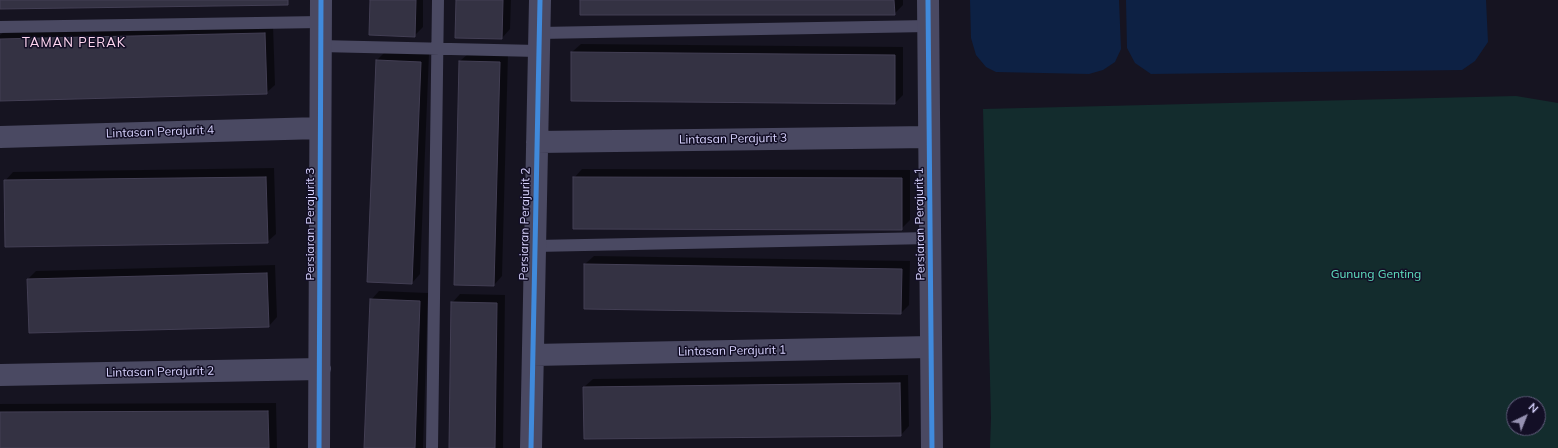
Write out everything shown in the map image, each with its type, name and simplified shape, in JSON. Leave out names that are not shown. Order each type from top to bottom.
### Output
[{"type":"street","name":"Persiaran Perajurit 3","points":[[319,448],[321,0]]},
{"type":"street","name":"Persiaran Perajurit 2","points":[[531,448],[540,0]]},
{"type":"street","name":"Persiaran Perajurit 1","points":[[928,0],[928,137],[932,448]]},
{"type":"street","name":"Lintasan Perajurit 4","points":[[0,137],[320,128]]},
{"type":"street","name":"Lintasan Perajurit 3","points":[[537,142],[928,137]]},
{"type":"street","name":"Lintasan Perajurit 1","points":[[533,355],[931,347]]},
{"type":"street","name":"Lintasan Perajurit 2","points":[[0,375],[320,369]]},
{"type":"lane","points":[[432,448],[438,0]]},
{"type":"lane","points":[[0,27],[321,22]]},
{"type":"lane","points":[[320,46],[437,49],[539,42],[928,26]]},
{"type":"lane","points":[[535,246],[930,238]]},
{"type":"green space","name":"Gunung Genting","points":[[1516,96],[1558,103],[1558,448],[990,448],[991,418],[983,109]]},
{"type":"water","points":[[970,0],[1119,0],[1121,49],[1115,62],[1103,70],[1089,74],[996,72],[986,67],[976,55],[971,38]]},
{"type":"water","points":[[1126,0],[1486,0],[1488,42],[1475,61],[1462,70],[1151,74],[1135,63],[1127,48]]},
{"type":"building","points":[[0,0],[288,0],[288,5],[0,9]]},
{"type":"building","points":[[370,0],[416,0],[415,37],[369,35]]},
{"type":"building","points":[[456,0],[503,0],[502,39],[455,38]]},
{"type":"building","points":[[580,0],[894,0],[895,15],[580,15]]},
{"type":"building","points":[[265,33],[267,94],[0,101],[0,39]]},
{"type":"building","points":[[571,52],[895,55],[895,104],[571,101]]},
{"type":"building","points":[[376,60],[421,62],[412,284],[367,282]]},
{"type":"building","points":[[459,61],[500,62],[494,286],[454,285]]},
{"type":"building","points":[[266,177],[268,243],[5,247],[4,180]]},
{"type":"building","points":[[573,177],[902,178],[902,230],[573,229]]},
{"type":"building","points":[[584,264],[902,269],[901,314],[584,309]]},
{"type":"building","points":[[267,273],[269,327],[29,333],[27,279]]},
{"type":"building","points":[[370,299],[420,301],[415,448],[364,448]]},
{"type":"building","points":[[451,302],[497,303],[495,448],[449,448]]},
{"type":"building","points":[[900,383],[901,436],[584,439],[583,387]]},
{"type":"building","points":[[268,411],[269,448],[0,448],[0,412]]},
{"type":"cycle path","points":[[319,448],[321,0]]},
{"type":"cycle path","points":[[531,448],[540,0]]},
{"type":"cycle path","points":[[928,0],[932,448]]},
{"type":"district","name":"TAMAN PERAK","points":[[74,43]]}]
